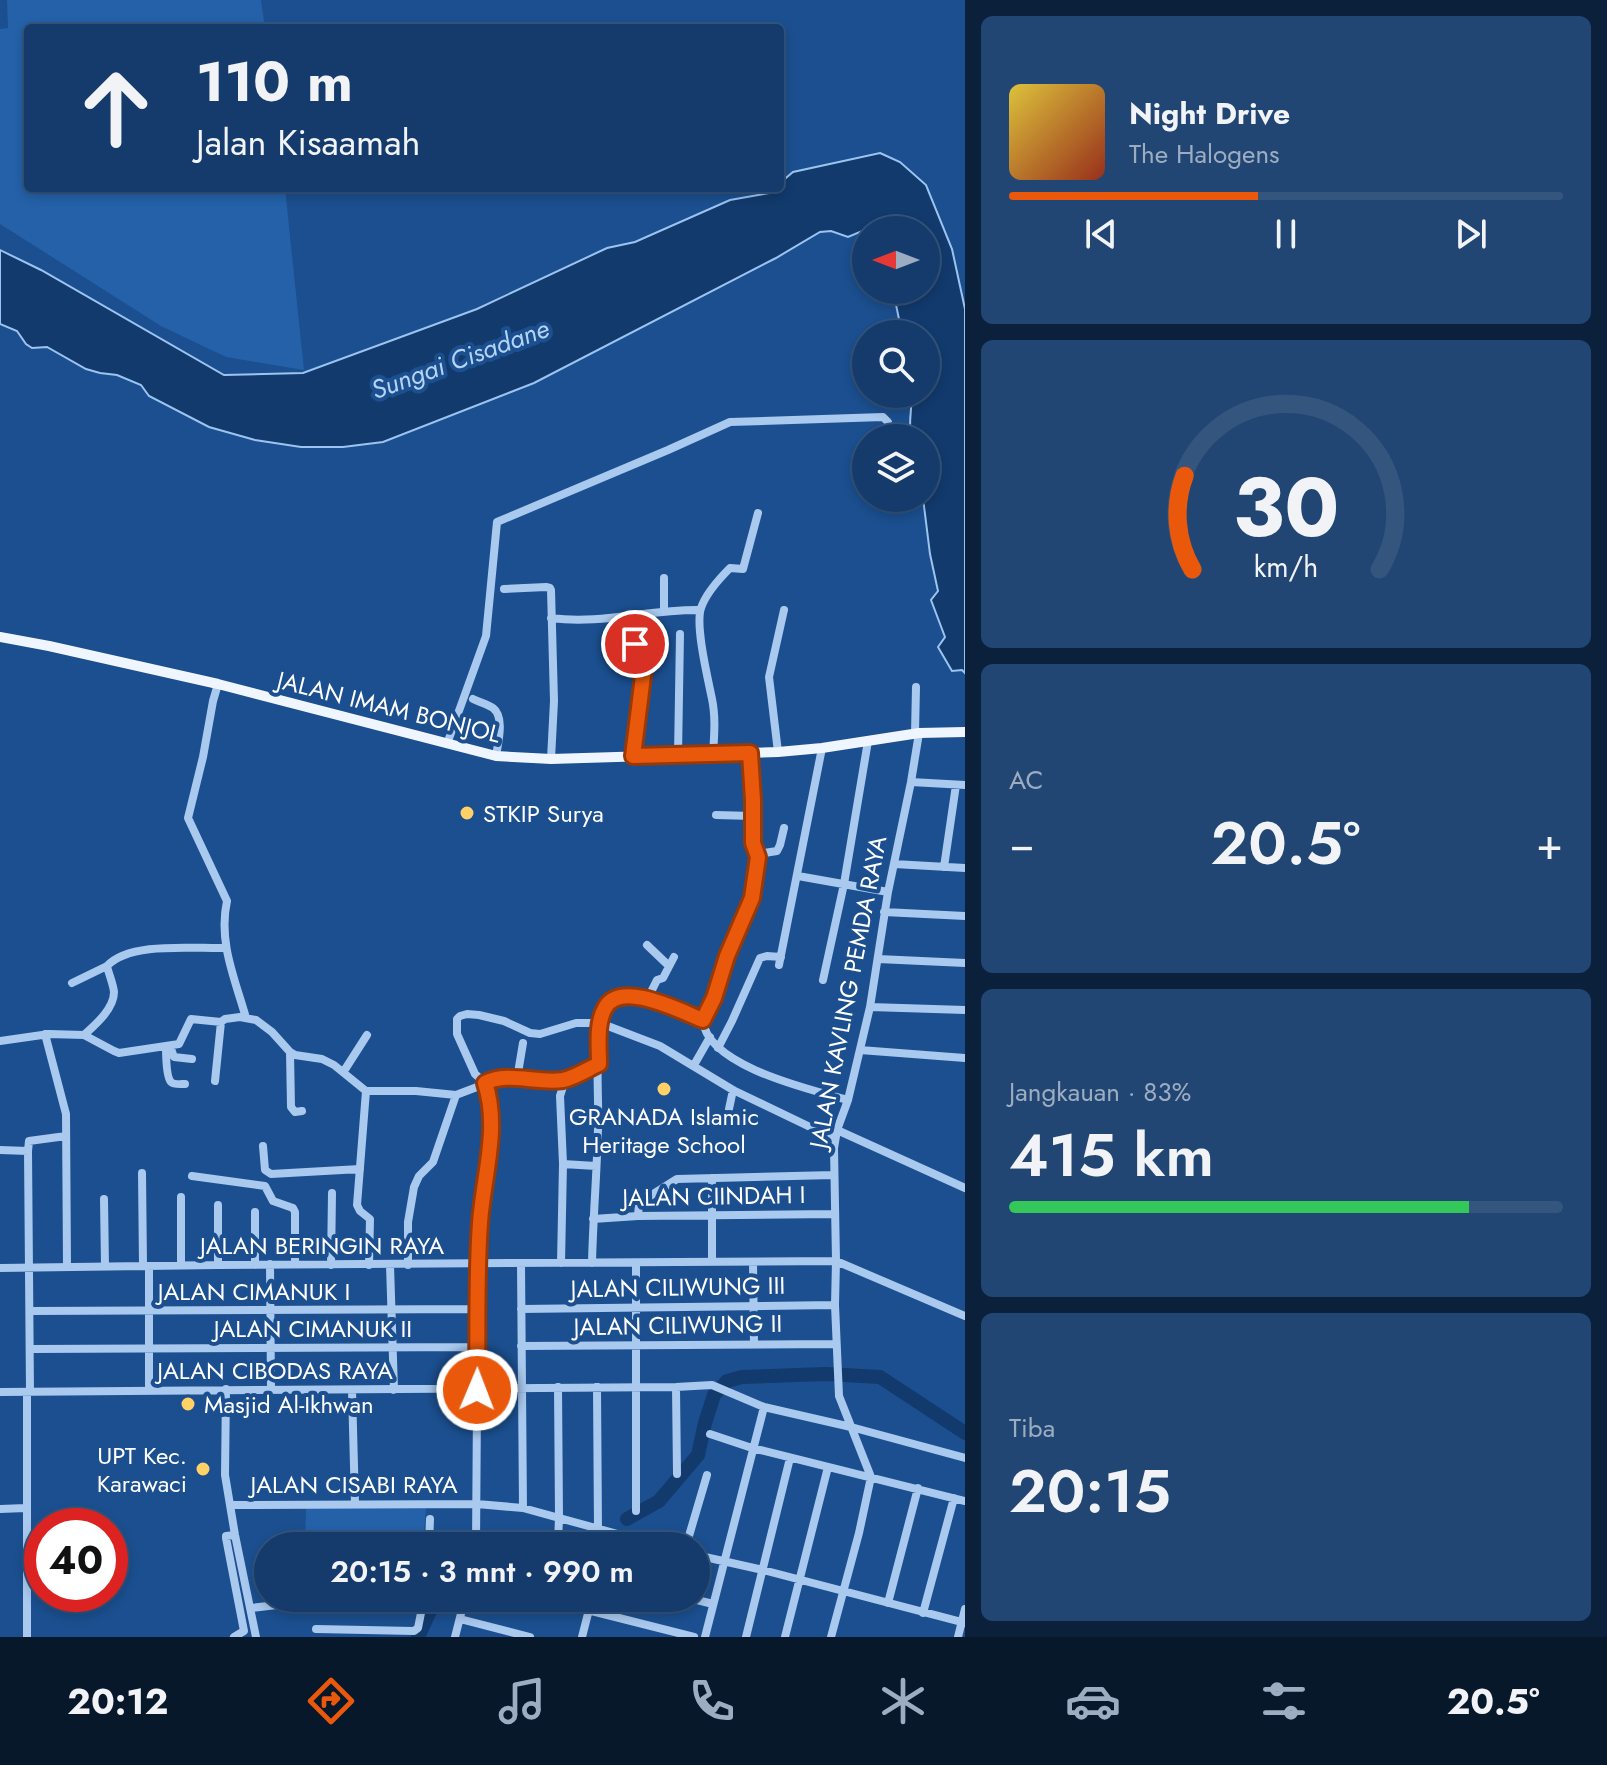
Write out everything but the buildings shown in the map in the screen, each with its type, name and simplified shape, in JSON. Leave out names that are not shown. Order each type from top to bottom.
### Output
[{"type":"main road","name":"JALAN IMAM BONJOL","points":[[0,637],[218,684],[496,756],[551,759],[778,752],[917,733],[965,732]]},
{"type":"street","points":[[447,744],[486,636],[497,522],[730,422],[883,417],[888,424]]},
{"type":"street","points":[[713,755],[713,702],[703,654],[700,610],[713,587],[730,568],[743,569],[758,513]]},
{"type":"street","points":[[664,578],[664,611]]},
{"type":"street","points":[[504,589],[550,588],[554,701],[551,759]]},
{"type":"street","points":[[551,618],[578,621],[700,610]]},
{"type":"street","points":[[778,752],[769,677],[784,610]]},
{"type":"street","points":[[631,616],[634,643],[639,647],[644,668],[633,756]]},
{"type":"street","points":[[678,755],[680,634]]},
{"type":"street","points":[[218,684],[188,818],[227,901],[226,948],[246,1018]]},
{"type":"street","name":"JALAN KAVLING PEMDA RAYA","points":[[871,1477],[841,1404],[838,1385],[834,1214],[836,1135],[848,1100],[870,1007],[884,912],[911,782],[917,733],[916,687]]},
{"type":"street","points":[[473,699],[494,708],[497,713],[496,756]]},
{"type":"street","points":[[823,980],[844,884],[868,741]]},
{"type":"street","points":[[718,1048],[760,958],[780,961],[822,748]]},
{"type":"street","points":[[750,753],[753,843],[758,854],[749,906],[703,1020],[704,1028],[718,1048],[777,1080],[848,1100]]},
{"type":"street","points":[[911,782],[960,785],[944,867]]},
{"type":"street","points":[[716,815],[753,816]]},
{"type":"street","points":[[758,854],[777,851],[784,828]]},
{"type":"street","points":[[894,864],[965,868]]},
{"type":"street","points":[[798,876],[888,892]]},
{"type":"street","points":[[884,912],[965,916]]},
{"type":"street","points":[[647,945],[671,962],[648,998]]},
{"type":"street","points":[[72,983],[111,962],[146,949],[226,948]]},
{"type":"street","points":[[878,959],[965,963]]},
{"type":"street","points":[[84,1035],[103,1015],[113,998],[107,966]]},
{"type":"street","points":[[592,1263],[600,1023],[604,1008],[617,998],[637,996],[703,1020]]},
{"type":"street","points":[[870,1007],[965,1010]]},
{"type":"street","points":[[476,1532],[478,1264],[491,1115],[485,1083],[475,1074],[457,1034],[457,1019],[460,1016],[479,1015],[540,1034],[576,1023],[600,1023],[645,1039],[733,1090],[964,1186]]},
{"type":"street","points":[[0,1041],[45,1034],[84,1035],[116,1052],[182,1042],[191,1019],[221,1022],[246,1018],[265,1026],[290,1052],[322,1059],[344,1071],[366,1091],[456,1095],[498,1079],[565,1080],[599,1064]]},
{"type":"street","points":[[215,1081],[221,1022]]},
{"type":"street","points":[[45,1034],[65,1108],[67,1267]]},
{"type":"street","points":[[344,1071],[367,1035]]},
{"type":"street","points":[[694,1065],[710,1037]]},
{"type":"street","points":[[517,1079],[523,1043]]},
{"type":"street","points":[[168,1046],[174,1057],[192,1059]]},
{"type":"street","points":[[168,1046],[168,1077],[175,1084],[185,1084]]},
{"type":"street","points":[[860,1050],[965,1058]]},
{"type":"street","points":[[290,1052],[291,1107],[295,1112],[302,1111]]},
{"type":"street","points":[[561,1263],[563,1164],[560,1096],[565,1080]]},
{"type":"street","points":[[729,1109],[733,1090]]},
{"type":"street","points":[[366,1091],[357,1205],[370,1219],[369,1265]]},
{"type":"street","points":[[408,1265],[408,1222],[414,1187],[419,1176],[433,1162],[456,1095]]},
{"type":"street","points":[[26,1508],[31,1349],[29,1141],[66,1136]]},
{"type":"street","points":[[263,1146],[265,1170],[271,1174],[360,1169]]},
{"type":"street","points":[[0,1150],[28,1151]]},
{"type":"street","points":[[563,1164],[596,1166]]},
{"type":"street","points":[[142,1173],[149,1390]]},
{"type":"street","points":[[638,1216],[639,1203],[675,1180],[834,1175]]},
{"type":"street","points":[[192,1176],[267,1187],[273,1201],[293,1208],[295,1264]]},
{"type":"street","points":[[712,1178],[712,1262]]},
{"type":"street","points":[[331,1265],[332,1193]]},
{"type":"street","points":[[181,1197],[181,1265]]},
{"type":"street","points":[[104,1199],[105,1266]]},
{"type":"street","points":[[218,1205],[218,1265]]},
{"type":"street","points":[[255,1212],[255,1265]]},
{"type":"street","name":"JALAN CIINDAH I","points":[[593,1219],[834,1214]]},
{"type":"street","points":[[836,1261],[965,1316]]},
{"type":"street","name":"JALAN BERINGIN RAYA","points":[[0,1268],[836,1261]]},
{"type":"street","points":[[753,1262],[754,1344]]},
{"type":"street","points":[[636,1263],[636,1511]]},
{"type":"street","points":[[270,1264],[271,1390]]},
{"type":"street","points":[[521,1264],[523,1508]]},
{"type":"street","points":[[390,1265],[394,1390]]},
{"type":"street","name":"JALAN CILIWUNG III","points":[[521,1309],[835,1305]]},
{"type":"street","name":"JALAN CIMANUK I","points":[[30,1311],[477,1309]]},
{"type":"street","name":"JALAN CILIWUNG II","points":[[521,1346],[836,1344]]},
{"type":"street","name":"JALAN CIMANUK II","points":[[31,1349],[478,1347]]},
{"type":"street","name":"JALAN CIBODAS RAYA","points":[[0,1392],[477,1390],[712,1385],[764,1407]]},
{"type":"street","points":[[558,1387],[558,1532]]},
{"type":"street","points":[[597,1387],[598,1529]]},
{"type":"street","points":[[676,1387],[677,1474]]},
{"type":"street","points":[[226,1389],[225,1475],[251,1608],[251,1632]]},
{"type":"street","points":[[352,1390],[355,1504]]},
{"type":"street","points":[[705,1637],[764,1407],[965,1458]]},
{"type":"street","points":[[710,1434],[790,1458],[965,1501]]},
{"type":"street","points":[[746,1637],[790,1458]]},
{"type":"street","points":[[785,1637],[828,1467]]},
{"type":"street","points":[[690,1532],[707,1475]]},
{"type":"street","points":[[835,1636],[871,1477]]},
{"type":"street","points":[[888,1603],[918,1488]]},
{"type":"street","points":[[923,1613],[954,1498]]},
{"type":"street","points":[[477,1504],[523,1508],[611,1532]]},
{"type":"street","name":"JALAN CISABI RAYA","points":[[231,1505],[477,1504]]},
{"type":"street","points":[[0,1509],[24,1508]]},
{"type":"street","points":[[430,1519],[430,1532]]},
{"type":"street","points":[[235,1535],[226,1538],[251,1632]]},
{"type":"street","points":[[710,1558],[963,1623]]},
{"type":"street","points":[[958,1637],[965,1609]]},
{"type":"street","points":[[27,1612],[27,1637]]},
{"type":"street","points":[[316,1629],[414,1631],[418,1628],[421,1612]]},
{"type":"street","points":[[455,1637],[462,1612]]},
{"type":"street","points":[[582,1637],[588,1612]]},
{"type":"street","points":[[597,1612],[694,1637]]},
{"type":"street","points":[[460,1619],[530,1637]]},
{"type":"street","points":[[234,1637],[251,1632]]},
{"type":"shaded area","points":[[7,0],[261,0],[264,24],[24,24],[24,192],[285,192],[304,370],[226,357],[161,326],[0,224],[0,29],[8,28]]},
{"type":"shaded area","points":[[306,1508],[426,1508],[424,1532],[305,1532]]},
{"type":"water","name":"Sungai Cisadane","points":[[880,153],[900,162],[926,185],[939,216],[852,216],[852,235],[820,232],[776,258],[534,383],[383,442],[343,447],[301,447],[255,440],[209,427],[149,396],[141,385],[117,375],[86,369],[47,347],[32,348],[17,331],[0,324],[0,250],[41,270],[224,375],[303,373],[477,309],[607,248],[635,242],[730,200],[784,192],[784,180],[793,172]]},
{"type":"water","points":[[940,219],[952,249],[965,309],[965,673],[962,670],[952,671],[938,647],[945,637],[931,600],[938,591],[925,512],[940,512],[940,424],[910,422],[911,408],[940,408],[940,320],[899,320],[896,304],[940,304]]},
{"type":"waterway","points":[[627,1519],[659,1501],[698,1455],[714,1395],[727,1381],[742,1377],[826,1374],[880,1377],[965,1433]]},
{"type":"waterway","points":[[418,1637],[430,1612]]},
{"type":"place","name":"STKIP Surya","points":[[467,813]]},
{"type":"place","name":"GRANADA Islamic Heritage School","points":[[664,1089]]},
{"type":"place","name":"Masjid Al-Ikhwan","points":[[188,1404]]},
{"type":"place","name":"UPT Kec. Karawaci","points":[[203,1469]]},
{"type":"route","points":[[477,1390],[480,1220],[491,1115],[485,1083],[504,1078],[565,1080],[599,1064],[600,1023],[604,1008],[617,998],[646,998],[703,1020],[752,898],[758,854],[753,846],[750,753],[633,756],[644,668],[639,647],[635,644]]}]
